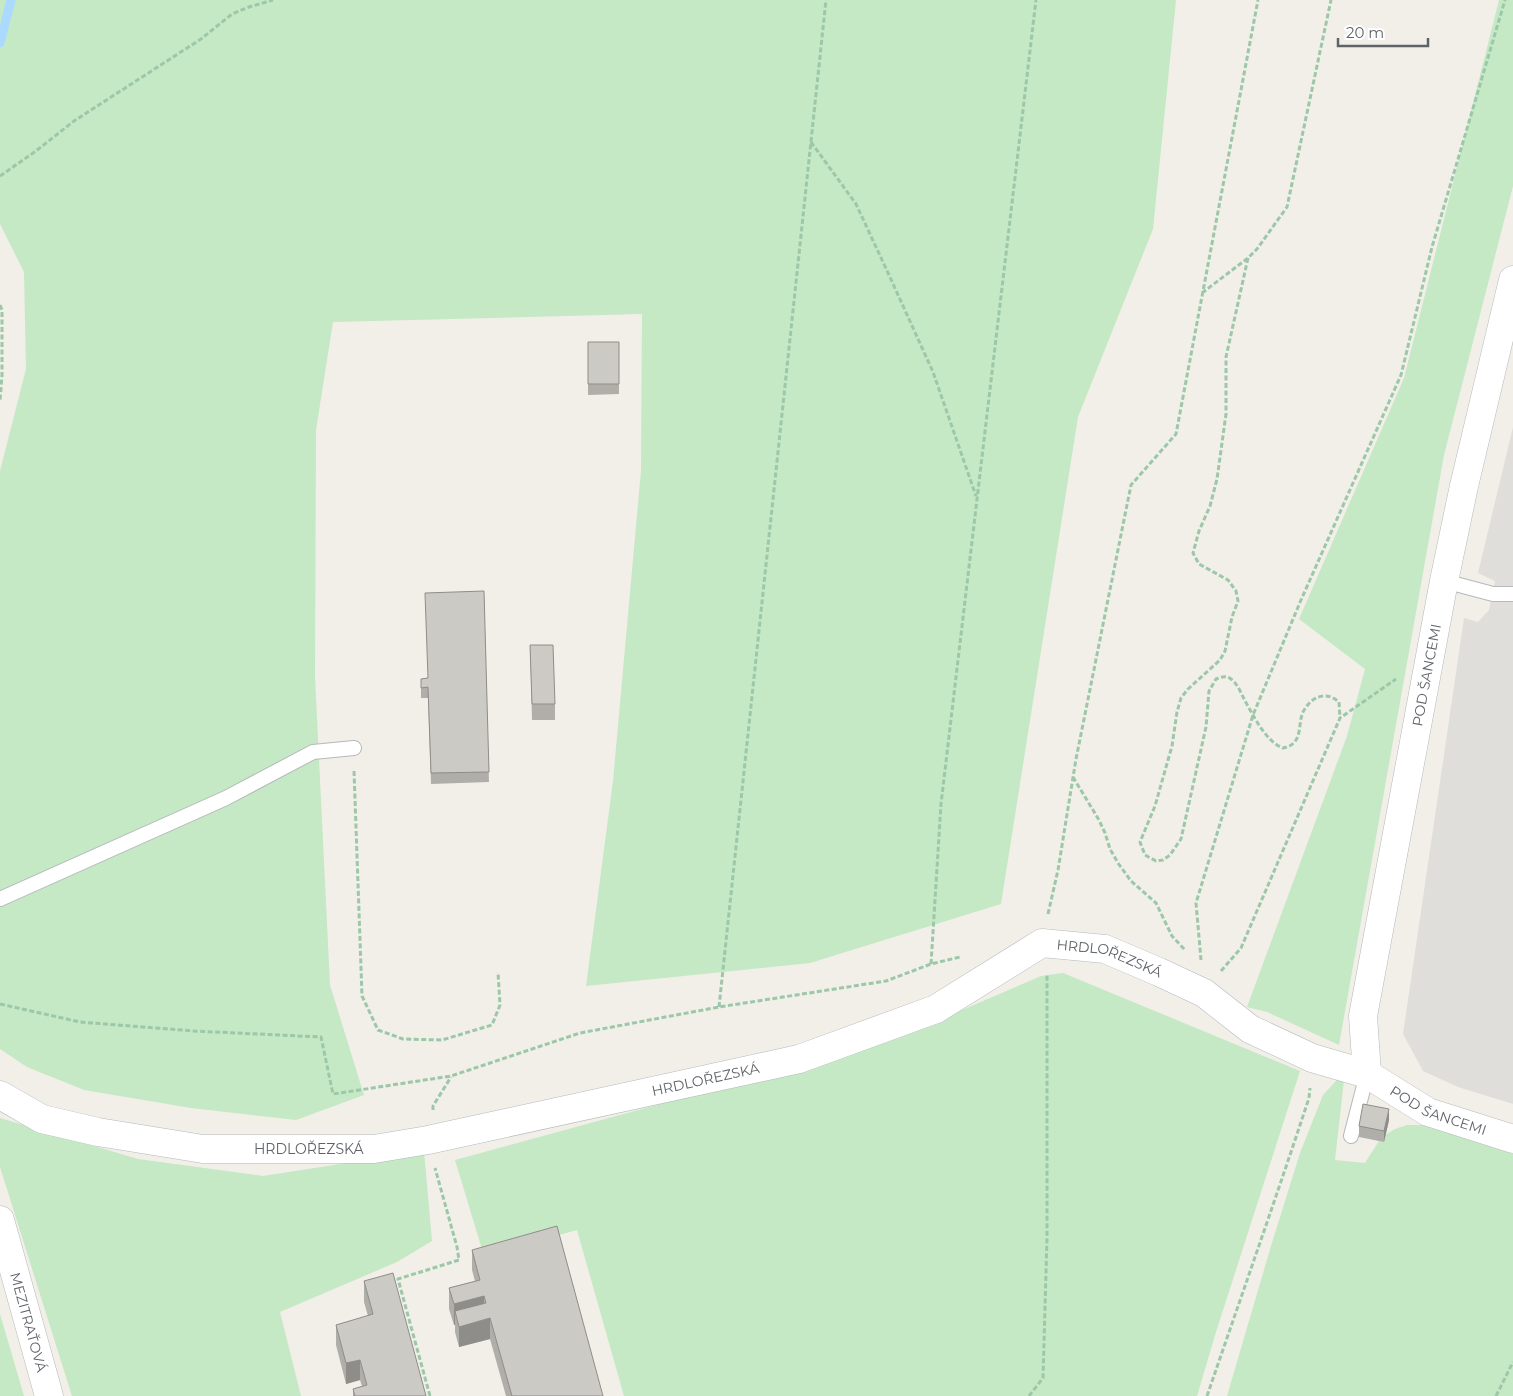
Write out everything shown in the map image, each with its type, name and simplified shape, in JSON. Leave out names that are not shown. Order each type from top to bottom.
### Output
[{"type":"street","name":"POD ŠANCEMI","points":[[1513,280],[1464,486],[1444,581],[1363,1016],[1367,1074],[1428,1112],[1513,1139]]},
{"type":"street","name":"HRDLOŘEZSKÁ","points":[[0,1095],[42,1119],[98,1132],[203,1149],[374,1149],[428,1140],[799,1059],[936,1009],[1042,943],[1105,949],[1159,972],[1202,980],[1250,1029],[1312,1058],[1367,1074]]},
{"type":"street","name":"MEZITRAŤOVÁ","points":[[0,1220],[49,1396]]},
{"type":"lane","points":[[1444,581],[1493,594],[1513,594]]},
{"type":"lane","points":[[0,899],[226,798],[313,752],[354,748]]},
{"type":"lane","name":"POD ŠANCEMI","points":[[1351,1136],[1367,1074]]},
{"type":"path","points":[[0,176],[36,152],[74,121],[201,39],[232,14],[249,6],[273,0]]},
{"type":"path","points":[[719,1007],[826,0]]},
{"type":"path","points":[[931,964],[941,804],[1036,0]]},
{"type":"path","points":[[1029,1396],[1043,1378],[1047,1227],[1047,976],[1042,943],[1058,870],[1073,776],[1131,485],[1176,434],[1258,0]]},
{"type":"path","points":[[1202,293],[1257,249],[1287,207],[1331,0]]},
{"type":"path","points":[[1202,980],[1196,903],[1253,715],[1301,600],[1401,375],[1432,247],[1505,0]]},
{"type":"path","points":[[811,142],[856,204],[934,372],[978,499]]},
{"type":"path","points":[[1202,980],[1241,948],[1340,718],[1339,702],[1334,697],[1328,695],[1321,696],[1303,712],[1296,740],[1292,745],[1283,748],[1276,746],[1253,715],[1232,680],[1224,676],[1216,679],[1209,691],[1206,727],[1181,839],[1170,855],[1163,860],[1156,861],[1145,855],[1140,842],[1155,806],[1170,754],[1181,698],[1188,689],[1220,660],[1225,651],[1232,616],[1238,601],[1236,591],[1228,580],[1199,564],[1193,553],[1199,531],[1210,506],[1217,479],[1226,414],[1226,356],[1248,258]]},
{"type":"path","points":[[0,305],[2,310],[0,401]]},
{"type":"path","points":[[1340,718],[1429,657]]},
{"type":"path","points":[[354,748],[362,996],[378,1030],[404,1039],[442,1040],[492,1025],[500,1005],[498,972]]},
{"type":"path","points":[[1073,776],[1099,820],[1110,849],[1118,863],[1131,881],[1156,904],[1172,936],[1202,980]]},
{"type":"path","points":[[0,1004],[80,1022],[194,1031],[321,1037],[333,1094],[451,1076],[580,1033],[719,1007],[886,981],[931,964],[967,956]]},
{"type":"path","points":[[1207,1396],[1309,1098],[1312,1058]]},
{"type":"path","points":[[428,1140],[459,1260],[398,1279],[430,1396]]},
{"type":"path","points":[[1496,1396],[1513,1362]]},
{"type":"shaded area","points":[[1513,427],[1513,1104],[1458,1087],[1423,1071],[1403,1034],[1464,618],[1478,622],[1489,610],[1495,581],[1478,573]]},
{"type":"green space","points":[[0,0],[1176,0],[1153,229],[1078,417],[1001,904],[810,963],[586,986],[613,781],[641,471],[642,314],[333,322],[316,430],[315,677],[330,985],[364,1095],[296,1120],[191,1108],[84,1090],[27,1067],[0,1049],[0,471],[26,369],[24,272],[0,224]]},
{"type":"green space","points":[[1499,0],[1513,0],[1513,186],[1444,455],[1339,1045],[1267,1012],[1247,1007],[1347,736],[1365,669],[1299,619],[1404,378]]},
{"type":"green space","points":[[1063,973],[1300,1071],[1197,1396],[624,1396],[577,1230],[484,1256],[455,1160],[888,1042],[1041,976]]},
{"type":"green space","points":[[1345,1071],[1335,1160],[1365,1163],[1379,1141],[1384,1142],[1385,1135],[1407,1125],[1423,1125],[1513,1154],[1513,1396],[1227,1396],[1300,1153],[1323,1095]]},
{"type":"green space","points":[[0,1118],[138,1159],[263,1176],[424,1151],[432,1241],[397,1262],[280,1312],[301,1396],[72,1396],[0,1167]]},
{"type":"green space","points":[[0,1314],[24,1396],[0,1396]]},
{"type":"building","points":[[588,342],[619,342],[619,384],[588,384]]},
{"type":"building","points":[[484,591],[489,772],[431,773],[428,687],[421,688],[421,679],[428,678],[425,593]]},
{"type":"building","points":[[530,645],[553,645],[555,704],[532,704]]},
{"type":"building","points":[[1363,1104],[1389,1109],[1384,1131],[1359,1126]]},
{"type":"building","points":[[557,1226],[603,1396],[512,1396],[490,1318],[459,1327],[455,1311],[486,1303],[484,1296],[454,1304],[449,1288],[480,1280],[472,1250]]},
{"type":"building","points":[[393,1273],[426,1396],[355,1396],[353,1389],[367,1385],[360,1360],[346,1363],[336,1325],[373,1314],[364,1281]]},
{"type":"waterway","points":[[0,43],[11,0]]}]
